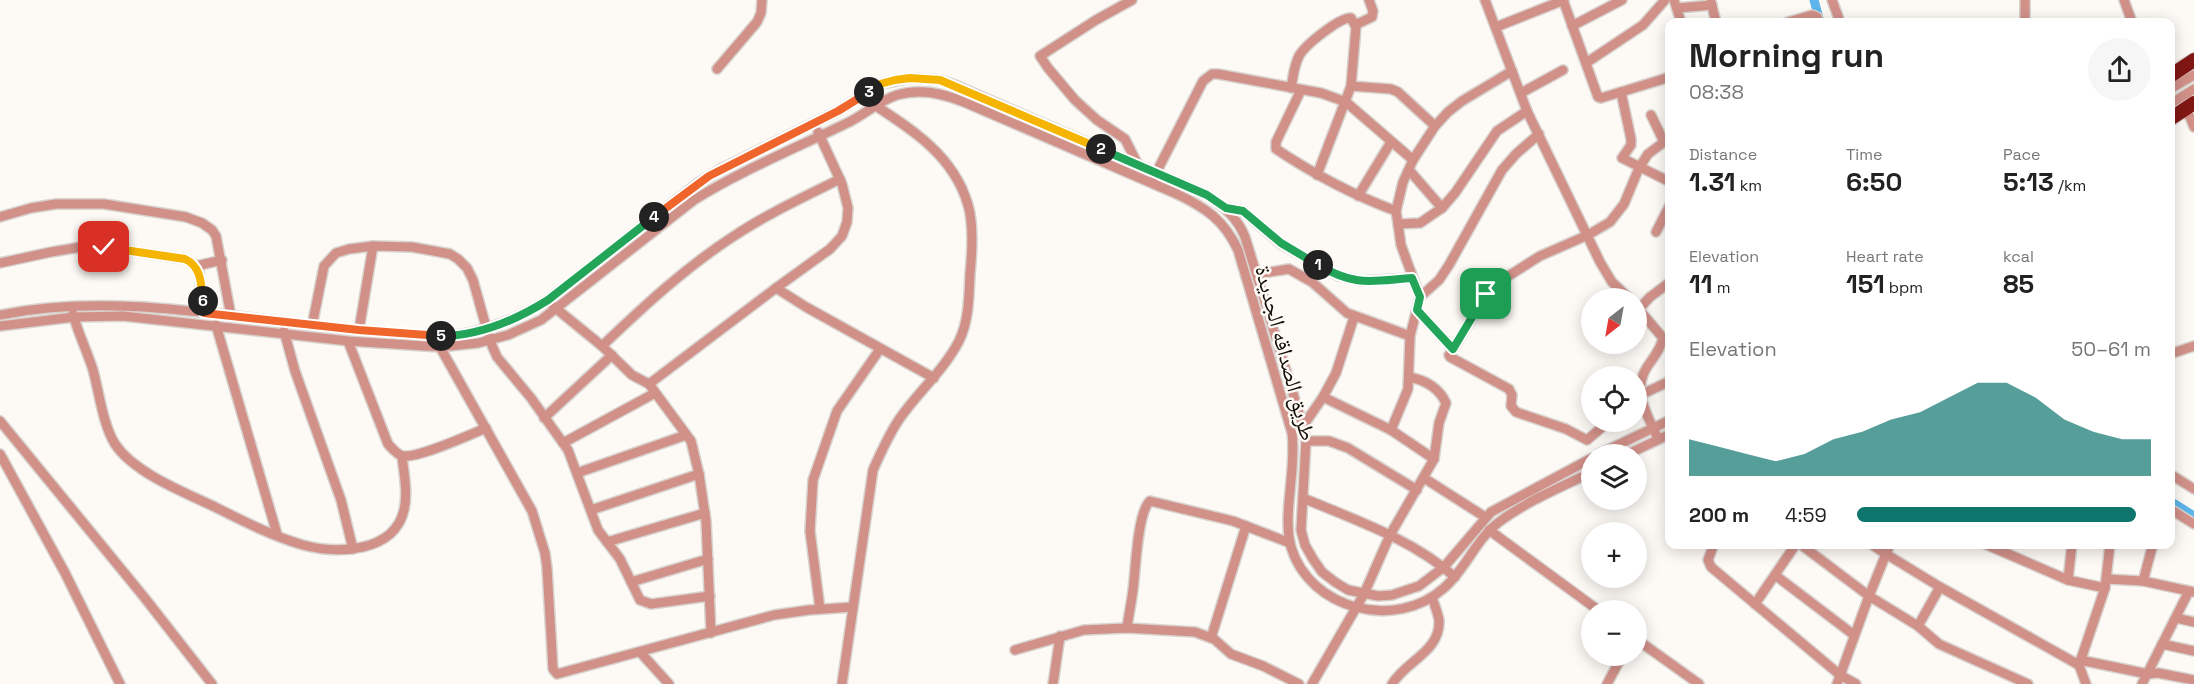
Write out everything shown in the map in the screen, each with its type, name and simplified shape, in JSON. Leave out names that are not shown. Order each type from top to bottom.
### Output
[{"type":"highway","points":[[2175,73],[2194,60]]},
{"type":"street","points":[[717,69],[757,22],[761,13],[762,0]]},
{"type":"street","points":[[1132,0],[1122,3],[1040,56],[1075,100],[1097,120],[1125,139],[1138,165]]},
{"type":"street","points":[[1356,25],[1372,17],[1369,0]]},
{"type":"street","points":[[1485,0],[1527,111],[1604,271],[1620,288]]},
{"type":"street","points":[[1496,27],[1563,0],[1598,97],[1665,79]]},
{"type":"street","points":[[1586,63],[1643,25],[1665,0]]},
{"type":"street","points":[[1832,0],[1839,18]]},
{"type":"street","points":[[2025,0],[2025,18]]},
{"type":"street","points":[[2124,0],[2131,18]]},
{"type":"street","points":[[1572,26],[1619,1]]},
{"type":"street","points":[[1680,18],[1675,4],[1711,3],[1715,18]]},
{"type":"street","points":[[1802,18],[1812,15],[1817,18]]},
{"type":"street","points":[[1317,176],[1351,86],[1356,25],[1348,17],[1313,40],[1299,57],[1296,89],[1275,146],[1276,149],[1317,176],[1396,211]]},
{"type":"street","points":[[1521,93],[1563,70]]},
{"type":"street","points":[[1420,297],[1401,245],[1396,211],[1403,182],[1413,160],[1435,126],[1462,101],[1512,71]]},
{"type":"street","points":[[1151,182],[1203,81],[1212,74],[1321,93],[1346,102],[1413,160]]},
{"type":"street","points":[[2175,86],[2194,75]]},
{"type":"street","name":"طريق الصداقه الجديدة","points":[[0,315],[23,310],[71,306],[125,305],[312,326],[450,336],[488,328],[519,317],[548,300],[698,183],[721,169],[814,123],[862,97],[880,84],[910,78],[940,80],[1207,195],[1226,208],[1242,228],[1306,441],[1301,530],[1305,545],[1322,572],[1342,586],[1364,594],[1392,595],[1419,586],[1444,567],[1485,517],[1500,506],[1581,464]]},
{"type":"street","points":[[1351,86],[1391,89],[1398,92],[1435,126]]},
{"type":"street","points":[[2194,89],[2182,106],[2194,127]]},
{"type":"street","name":"طريق الصداقه الجديدة","points":[[0,326],[74,317],[143,317],[285,334],[440,347],[490,341],[525,329],[556,310],[694,200],[729,179],[819,135],[847,124],[896,95],[930,92],[948,95],[1151,182],[1196,203],[1216,217],[1229,231],[1238,250],[1292,433],[1294,452],[1290,543],[1300,566],[1311,580],[1324,592],[1339,601],[1356,608],[1375,611],[1414,606],[1432,597],[1455,577],[1489,530],[1515,511],[1581,477]]},
{"type":"street","points":[[1621,92],[1631,139],[1631,145],[1622,158],[1665,181]]},
{"type":"street","points":[[842,684],[873,470],[884,444],[901,417],[934,378],[959,340],[968,306],[972,252],[968,206],[958,182],[943,158],[925,139],[862,97]]},
{"type":"street","points":[[1398,224],[1420,223],[1442,208],[1455,193],[1497,131],[1527,111]]},
{"type":"street","points":[[1590,444],[1566,429],[1516,412],[1511,406],[1512,395],[1509,389],[1450,357],[1491,288],[1540,256],[1588,235],[1610,222],[1618,213],[1648,154],[1664,142],[1651,115]]},
{"type":"street","points":[[563,443],[652,388],[776,288],[830,249],[842,236],[847,222],[848,208],[840,179],[814,123]]},
{"type":"street","points":[[1391,430],[1404,403],[1409,377],[1410,336],[1420,297],[1438,280],[1449,265],[1508,162],[1539,134]]},
{"type":"street","points":[[1358,196],[1391,142]]},
{"type":"street","points":[[1409,170],[1442,208]]},
{"type":"street","points":[[602,345],[687,270],[733,236],[768,215],[840,179]]},
{"type":"street","points":[[0,217],[31,208],[78,203],[104,204],[186,217],[202,223],[216,236],[231,316]]},
{"type":"street","points":[[1226,208],[1243,211],[1281,243],[1339,276],[1362,281],[1412,278]]},
{"type":"street","points":[[1656,232],[1665,215]]},
{"type":"street","points":[[312,326],[324,266],[336,253],[373,246],[412,247],[450,254],[458,259],[473,279],[490,341],[497,357],[568,450],[598,530],[620,559],[640,600],[651,604],[710,596]]},
{"type":"street","points":[[359,330],[373,246]]},
{"type":"street","points":[[0,263],[71,249],[104,247],[185,259],[196,266],[201,280],[204,313]]},
{"type":"street","points":[[196,266],[222,260]]},
{"type":"street","points":[[1257,274],[1289,269],[1301,274],[1340,308],[1354,316],[1410,336]]},
{"type":"street","points":[[1647,300],[1665,286]]},
{"type":"street","points":[[776,288],[934,378]]},
{"type":"street","points":[[548,300],[556,310],[602,345],[632,375],[652,388],[690,441],[699,474],[705,513],[711,633]]},
{"type":"street","points":[[71,306],[92,367],[109,431],[128,458],[165,482],[248,523],[314,547],[353,549],[384,540],[400,520],[404,510],[405,483],[402,456],[388,444],[348,340]]},
{"type":"street","points":[[1417,310],[1453,349]]},
{"type":"street","points":[[1303,426],[1323,396],[1342,357],[1354,316]]},
{"type":"street","points":[[1647,318],[1663,338],[1661,346],[1647,368]]},
{"type":"street","points":[[283,323],[295,371],[342,500],[353,549]]},
{"type":"street","points":[[216,325],[277,534]]},
{"type":"street","points":[[2175,352],[2194,346]]},
{"type":"street","points":[[440,347],[532,511],[545,553],[550,639],[555,672],[559,674],[774,615],[853,607]]},
{"type":"street","points":[[820,609],[810,531],[813,480],[837,411],[880,349]]},
{"type":"street","points":[[544,418],[612,355]]},
{"type":"street","points":[[1312,684],[1364,594],[1390,535],[1434,459],[1439,423],[1446,403],[1429,384],[1409,377]]},
{"type":"street","points":[[1647,391],[1665,383]]},
{"type":"street","points":[[1323,396],[1391,430],[1434,459]]},
{"type":"street","points":[[1647,415],[1658,439]]},
{"type":"street","points":[[0,421],[212,684]]},
{"type":"street","points":[[1620,444],[1665,422]]},
{"type":"street","points":[[402,456],[420,453],[486,429]]},
{"type":"street","points":[[1587,440],[1596,432]]},
{"type":"street","points":[[577,473],[686,435]]},
{"type":"street","points":[[1647,444],[1665,436]]},
{"type":"street","points":[[1306,441],[1329,441],[1343,445],[1417,490]]},
{"type":"street","points":[[0,454],[120,684]]},
{"type":"street","points":[[591,510],[699,474]]},
{"type":"street","points":[[1560,474],[1567,484]]},
{"type":"street","points":[[2175,477],[2194,489]]},
{"type":"street","points":[[1424,478],[1485,517]]},
{"type":"street","points":[[1303,498],[1390,535],[1444,567],[1455,577]]},
{"type":"street","points":[[1127,628],[1137,543],[1146,504],[1155,501],[1233,521],[1290,543]]},
{"type":"street","points":[[2175,512],[2194,524]]},
{"type":"street","points":[[607,542],[705,513]]},
{"type":"street","points":[[1211,638],[1246,526]]},
{"type":"street","points":[[1289,529],[1301,530]]},
{"type":"street","points":[[1489,530],[1584,600]]},
{"type":"street","points":[[1712,549],[1708,560],[1711,567],[1839,679],[1856,684]]},
{"type":"street","points":[[1755,604],[1794,549]]},
{"type":"street","points":[[1805,549],[1869,596],[1918,626],[1939,644],[2028,684]]},
{"type":"street","points":[[1878,549],[1940,587],[2079,662],[2194,680]]},
{"type":"street","points":[[1839,679],[1888,549]]},
{"type":"street","points":[[1997,549],[2068,580],[2106,584],[2143,581],[2192,592],[2142,684]]},
{"type":"street","points":[[2068,580],[2071,549]]},
{"type":"street","points":[[2086,684],[2079,662],[2106,584],[2110,549]]},
{"type":"street","points":[[2143,581],[2152,549]]},
{"type":"street","points":[[631,582],[708,559]]},
{"type":"street","points":[[1775,576],[1854,635]]},
{"type":"street","points":[[1918,626],[1940,587]]},
{"type":"street","points":[[1392,684],[1403,670],[1431,647],[1435,640],[1439,620],[1432,597]]},
{"type":"street","points":[[2176,618],[2194,622]]},
{"type":"street","points":[[1015,650],[1084,630],[1127,628],[1196,632],[1211,638],[1231,654],[1263,666],[1299,684]]},
{"type":"street","points":[[1053,684],[1060,636]]},
{"type":"street","points":[[2162,644],[2194,651]]},
{"type":"street","points":[[1647,647],[1699,684]]},
{"type":"street","points":[[640,652],[669,684]]},
{"type":"street","points":[[1612,682],[1618,666]]},
{"type":"waterway","points":[[1814,0],[1819,18]]},
{"type":"waterway","points":[[2175,504],[2194,516]]},
{"type":"route","points":[[104,247],[136,250],[191,262],[199,271],[204,313],[312,326],[437,336],[475,332],[519,317],[548,300],[709,176],[838,111],[880,84],[910,78],[925,78],[955,85],[1207,195],[1226,208],[1243,211],[1281,243],[1339,276],[1362,281],[1412,278],[1420,297],[1417,310],[1453,349],[1486,294]]}]
